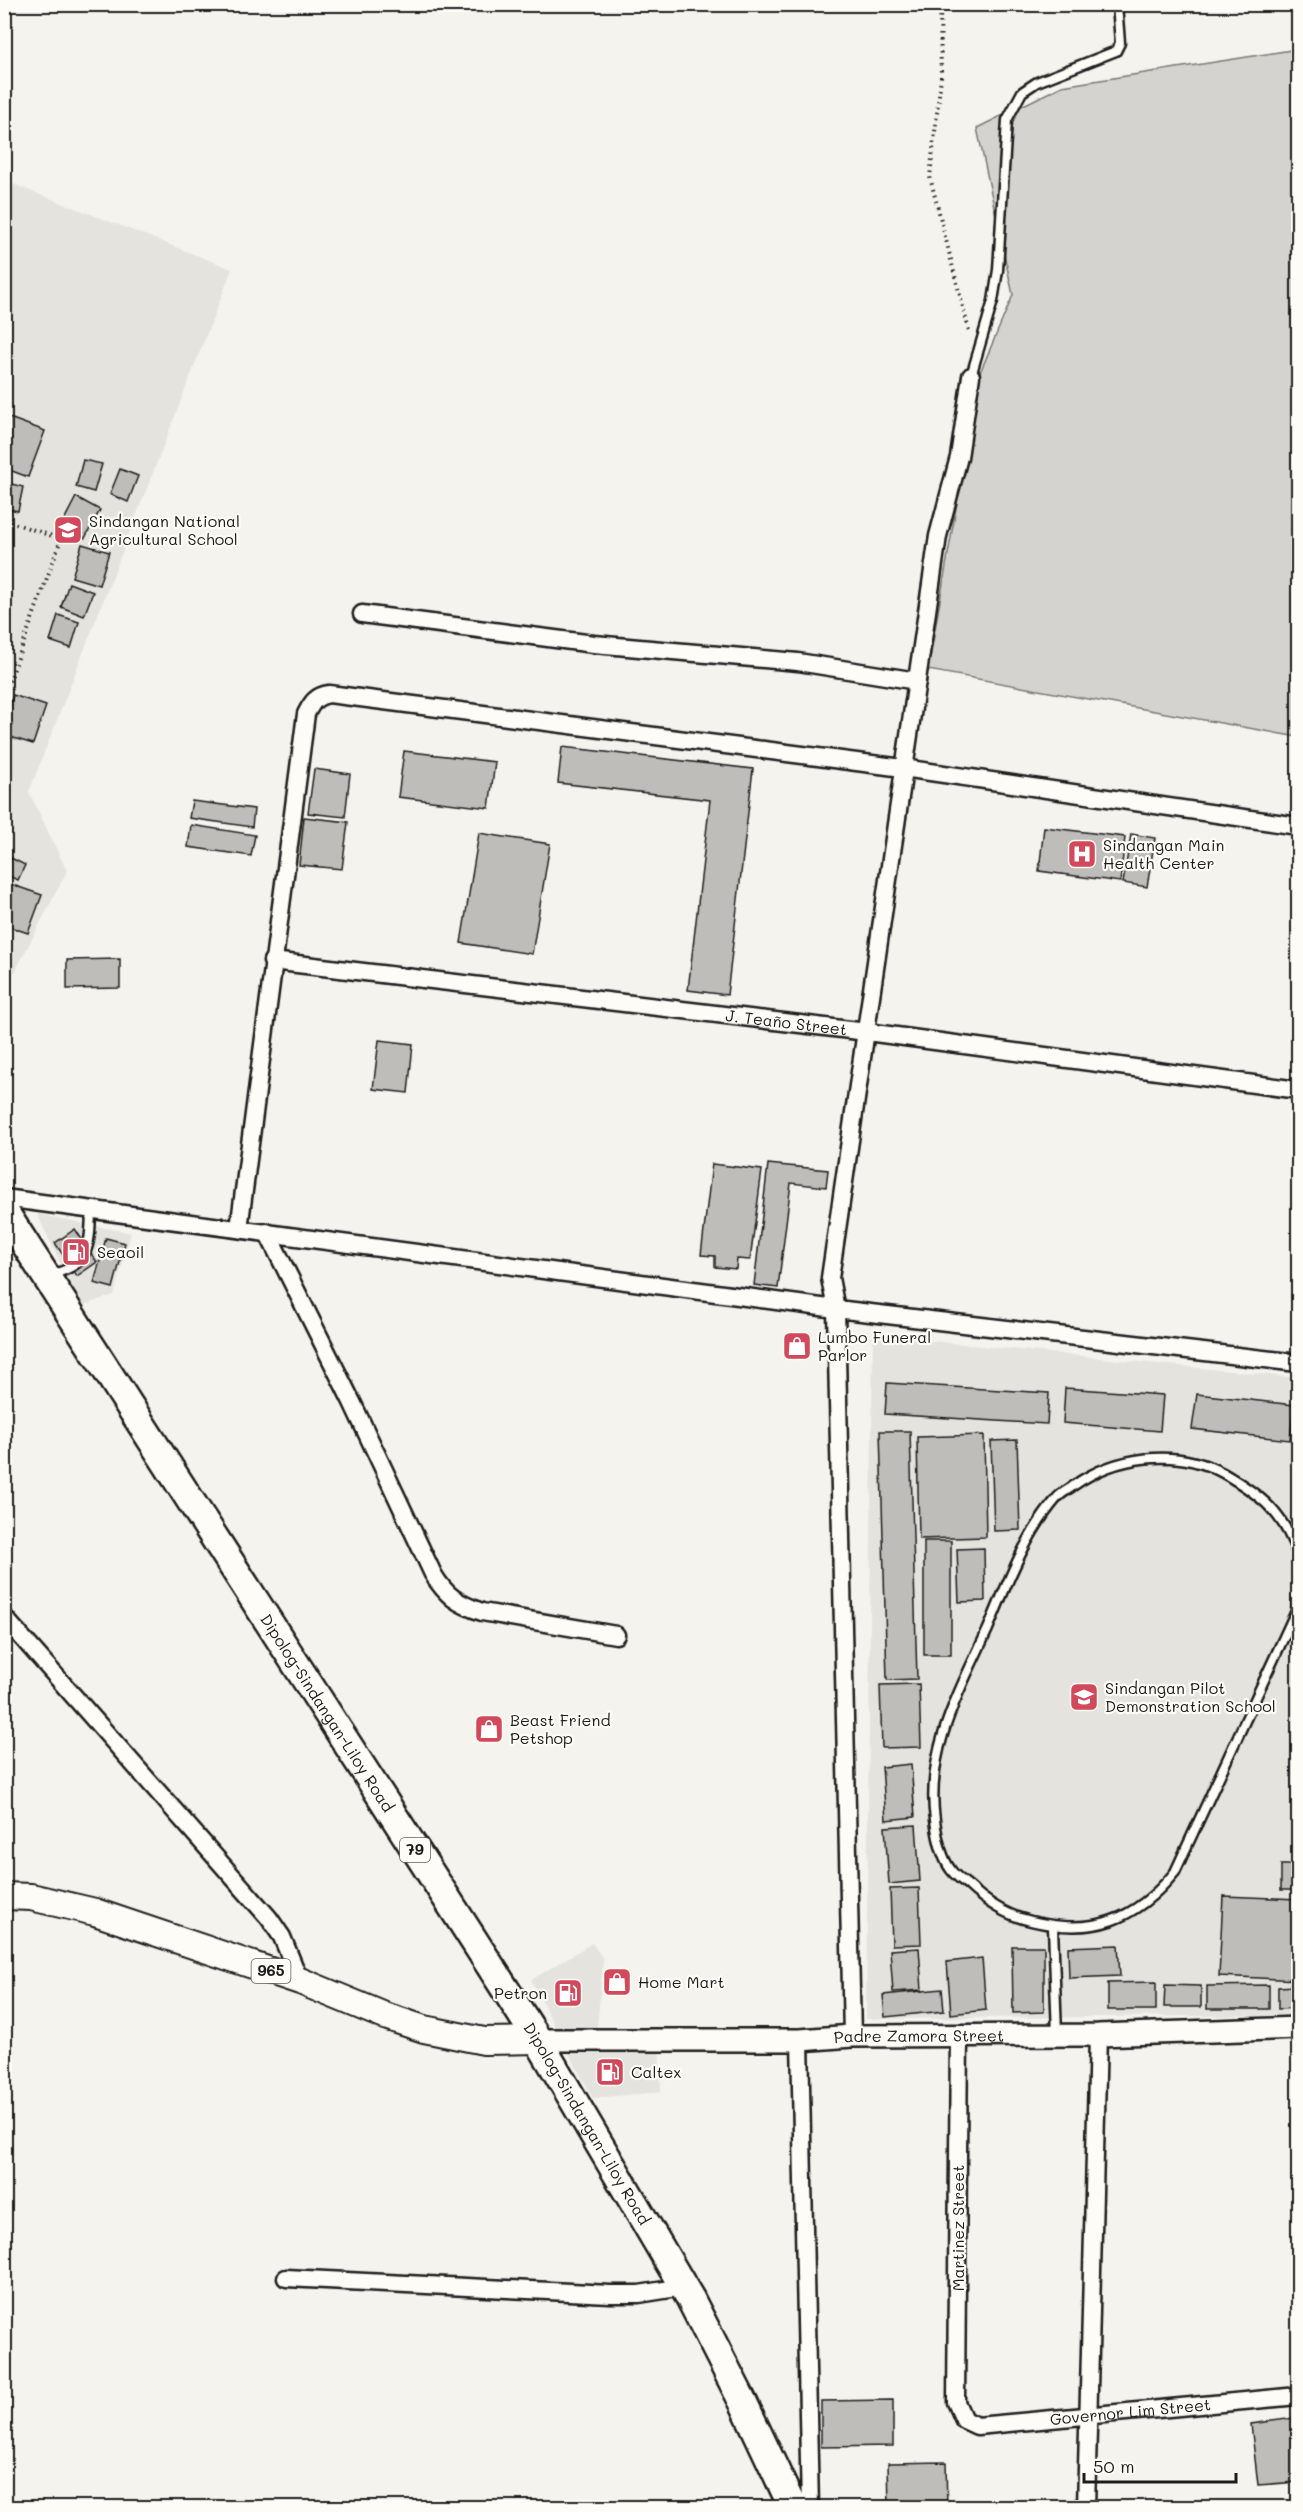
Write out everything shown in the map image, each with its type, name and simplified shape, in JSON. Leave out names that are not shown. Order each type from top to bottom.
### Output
[{"type":"highway","name":"Dipolog-Sindangan-Liloy Road","points":[[4,1211],[538,2040],[683,2287],[744,2404],[793,2508]]},
{"type":"main road","name":"965","points":[[4,1896],[31,1896],[96,1912],[300,1981],[386,2016],[442,2033],[484,2041],[538,2040]]},
{"type":"street","points":[[852,2036],[836,1309],[830,1278],[938,536],[958,457],[971,376]]},
{"type":"street","points":[[362,614],[594,644],[798,662],[917,681]]},
{"type":"street","points":[[238,1229],[306,714],[310,704],[320,696],[329,694],[903,768],[1299,826]]},
{"type":"street","name":"J. Teaño Street","points":[[272,961],[867,1032],[1299,1089]]},
{"type":"street","points":[[4,1198],[836,1309],[1299,1363]]},
{"type":"street","points":[[267,1232],[442,1590],[462,1606],[482,1612],[616,1635]]},
{"type":"street","points":[[4,1617],[269,1918],[282,1937],[300,1981]]},
{"type":"street","name":"Padre Zamora Street","points":[[538,2040],[800,2040],[852,2036],[1057,2035],[1299,2028]]},
{"type":"street","name":"Martinez Street","points":[[959,2034],[956,2402],[964,2420]]},
{"type":"street","points":[[1086,2508],[1098,2034]]},
{"type":"street","points":[[800,2040],[810,2508]]},
{"type":"street","points":[[286,2278],[610,2294],[639,2294],[683,2287]]},
{"type":"street","name":"Governor Lim Street","points":[[964,2420],[977,2426],[1299,2396]]},
{"type":"lane","points":[[971,376],[993,302],[998,270],[1007,120],[1022,92],[1037,82],[1116,51],[1120,43],[1118,4]]},
{"type":"lane","points":[[46,1276],[74,1267],[85,1255],[90,1236],[91,1210]]},
{"type":"lane","points":[[1299,1556],[1291,1533],[1272,1508],[1250,1489],[1218,1471],[1190,1460],[1167,1458],[1113,1464],[1087,1476],[1058,1496],[1023,1548],[943,1730],[933,1772],[932,1799],[937,1838],[951,1870],[980,1896],[1015,1918],[1053,1927],[1086,1927],[1116,1918],[1140,1907],[1162,1888],[1175,1872],[1256,1700],[1296,1611],[1299,1598]]},
{"type":"lane","points":[[1053,1927],[1057,2035]]},
{"type":"path","points":[[940,4],[941,77],[930,177],[955,269],[975,358]]},
{"type":"path","points":[[4,520],[61,539],[9,683],[4,682]]},
{"type":"shaded area","points":[[1298,49],[1298,737],[928,670],[979,375],[1013,295],[977,128],[1062,86]]},
{"type":"shaded area","name":"Sindangan National Agricultural School","points":[[5,181],[232,269],[29,792],[67,871],[5,991]]},
{"type":"shaded area","points":[[37,1214],[131,1233],[114,1295],[81,1306]]},
{"type":"shaded area","name":"Sindangan Pilot Demonstration School","points":[[873,1335],[1298,1378],[1298,2015],[866,2019]]},
{"type":"shaded area","points":[[592,1943],[603,1959],[597,2029],[555,2027],[531,1980]]},
{"type":"shaded area","points":[[565,2046],[659,2047],[661,2092],[593,2098]]},
{"type":"building","points":[[4,416],[45,431],[28,477],[4,468]]},
{"type":"building","points":[[83,460],[102,464],[94,492],[76,487]]},
{"type":"building","points":[[120,469],[138,476],[128,502],[110,494]]},
{"type":"building","points":[[4,482],[23,487],[18,511],[4,508]]},
{"type":"building","points":[[76,497],[100,510],[85,538],[61,526]]},
{"type":"building","points":[[82,544],[109,552],[99,585],[72,577]]},
{"type":"building","points":[[69,583],[93,592],[84,616],[61,607]]},
{"type":"building","points":[[58,615],[79,622],[71,648],[50,641]]},
{"type":"building","points":[[13,695],[46,706],[33,744],[4,735],[4,723]]},
{"type":"building","points":[[562,747],[753,769],[727,995],[688,990],[710,800],[558,783]]},
{"type":"building","points":[[404,751],[495,762],[489,808],[398,797]]},
{"type":"building","points":[[314,769],[350,774],[345,817],[308,813]]},
{"type":"building","points":[[192,801],[254,809],[252,827],[189,818]]},
{"type":"building","points":[[304,817],[348,822],[342,869],[299,865]]},
{"type":"building","points":[[191,825],[255,835],[251,856],[188,847]]},
{"type":"building","name":"Sindangan Main Health Center","points":[[1044,827],[1125,837],[1120,882],[1039,871]]},
{"type":"building","points":[[479,833],[550,844],[532,954],[461,943]]},
{"type":"building","points":[[1131,834],[1155,838],[1147,887],[1123,883]]},
{"type":"building","points":[[11,858],[25,865],[18,880],[4,874]]},
{"type":"building","points":[[4,882],[42,895],[28,933],[4,925]]},
{"type":"building","points":[[120,959],[120,988],[67,989],[67,960]]},
{"type":"building","points":[[379,1040],[413,1044],[408,1093],[373,1089]]},
{"type":"building","points":[[712,1164],[762,1170],[750,1260],[737,1259],[736,1269],[715,1267],[715,1256],[701,1255]]},
{"type":"building","points":[[768,1164],[828,1170],[826,1187],[791,1183],[778,1288],[754,1285]]},
{"type":"building","name":"Seaoil","points":[[75,1229],[97,1262],[77,1276],[55,1243]]},
{"type":"building","points":[[106,1238],[125,1243],[113,1288],[94,1283]]},
{"type":"building","points":[[887,1383],[1049,1393],[1047,1424],[885,1414]]},
{"type":"building","points":[[1065,1388],[1163,1395],[1160,1431],[1063,1423]]},
{"type":"building","points":[[1197,1394],[1294,1405],[1290,1440],[1192,1429]]},
{"type":"building","points":[[880,1431],[910,1431],[917,1679],[887,1680]]},
{"type":"building","points":[[984,1435],[986,1537],[919,1539],[917,1437]]},
{"type":"building","points":[[1017,1440],[1020,1530],[994,1531],[991,1441]]},
{"type":"building","points":[[924,1541],[951,1541],[951,1655],[924,1655]]},
{"type":"building","points":[[984,1548],[985,1601],[959,1602],[957,1549]]},
{"type":"building","points":[[919,1684],[921,1747],[882,1748],[880,1685]]},
{"type":"building","points":[[911,1764],[915,1817],[886,1820],[882,1767]]},
{"type":"building","points":[[916,1825],[920,1881],[889,1884],[885,1827]]},
{"type":"building","points":[[1281,1865],[1298,1865],[1298,1890],[1281,1890]]},
{"type":"building","points":[[919,1888],[921,1944],[892,1945],[890,1889]]},
{"type":"building","points":[[1223,1896],[1298,1899],[1298,1980],[1219,1976]]},
{"type":"building","points":[[1118,1945],[1120,1976],[1069,1978],[1068,1947]]},
{"type":"building","points":[[1012,1946],[1044,1946],[1044,2012],[1013,2013]]},
{"type":"building","points":[[919,1948],[922,1990],[893,1992],[890,1950]]},
{"type":"building","points":[[982,1958],[986,2010],[951,2014],[947,1962]]},
{"type":"building","points":[[1156,1982],[1156,2010],[1108,2010],[1108,1983]]},
{"type":"building","points":[[1165,1985],[1201,1986],[1201,2007],[1164,2007]]},
{"type":"building","points":[[1269,1985],[1269,2009],[1207,2009],[1207,1986]]},
{"type":"building","points":[[1297,1986],[1298,2008],[1278,2009],[1278,1987]]},
{"type":"building","points":[[942,1989],[944,2011],[885,2017],[883,1995]]},
{"type":"building","points":[[893,2400],[893,2446],[821,2447],[821,2401]]},
{"type":"building","points":[[1294,2418],[1298,2482],[1258,2485],[1251,2424]]},
{"type":"building","points":[[946,2462],[947,2508],[889,2508],[888,2463]]},
{"type":"place","name":"Sindangan National Agricultural School","points":[[68,530]]},
{"type":"place","name":"Sindangan Main Health Center","points":[[1082,854]]},
{"type":"place","name":"Seaoil","points":[[76,1252]]},
{"type":"place","name":"Lumbo Funeral Parlor","points":[[797,1346]]},
{"type":"place","name":"Sindangan Pilot Demonstration School","points":[[1084,1697]]},
{"type":"place","name":"Beast Friend Petshop","points":[[489,1729]]},
{"type":"place","name":"Home Mart","points":[[617,1982]]},
{"type":"place","name":"Petron","points":[[568,1993]]},
{"type":"place","name":"Caltex","points":[[610,2072]]}]
